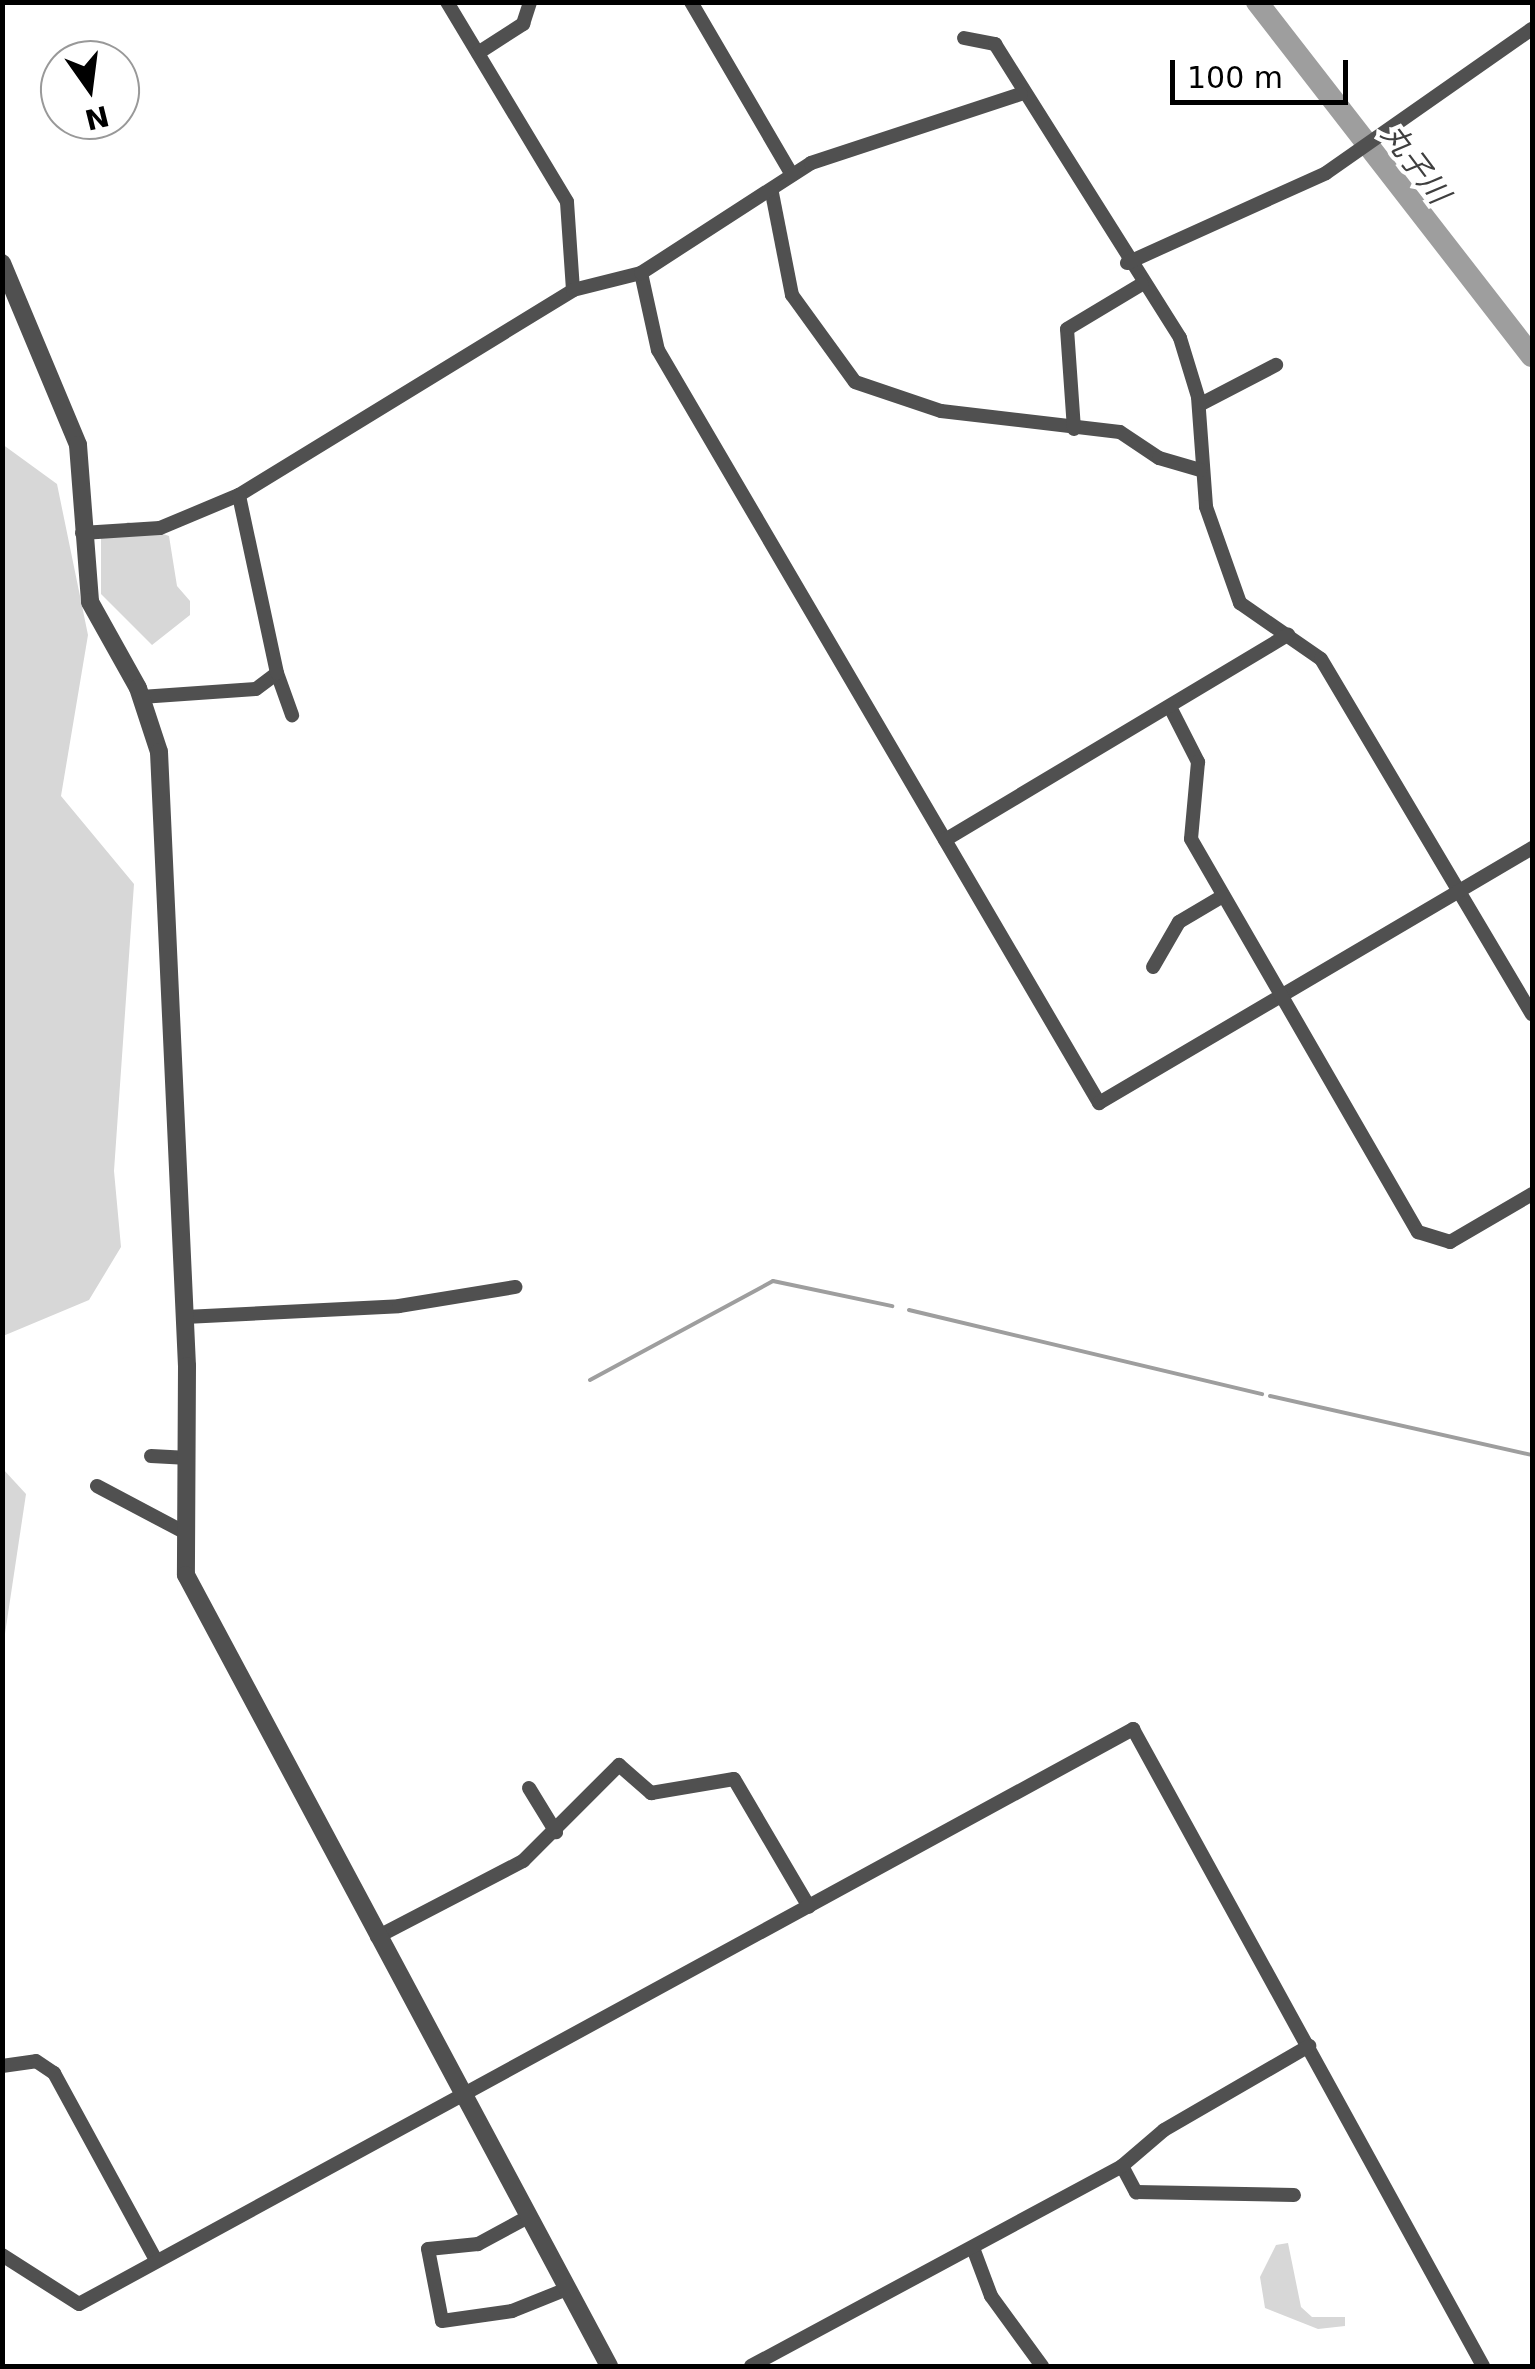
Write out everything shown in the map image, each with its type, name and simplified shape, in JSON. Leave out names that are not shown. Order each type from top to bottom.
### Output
[{"type":"street","points":[[447,2],[574,218],[573,290]]},
{"type":"street","points":[[478,53],[524,24],[530,2]]},
{"type":"street","points":[[691,2],[792,174]]},
{"type":"street","points":[[1128,263],[1326,173],[1532,29]]},
{"type":"street","points":[[964,38],[995,44],[1021,94],[1180,338],[1199,406],[1200,470],[1229,581],[1240,602],[1288,635],[1339,684],[1532,1014]]},
{"type":"street","points":[[82,533],[160,528],[239,495],[573,290],[641,273],[772,193],[792,174],[838,150],[1021,94]]},
{"type":"street","points":[[772,193],[792,296],[855,382],[923,408],[1074,430],[1120,432],[1159,458],[1200,470]]},
{"type":"street","points":[[2,263],[72,423],[90,602],[141,697],[160,752],[185,1317],[182,1531],[192,1590],[610,2366]]},
{"type":"street","points":[[641,273],[658,350],[1100,1103],[1532,848]]},
{"type":"street","points":[[1074,430],[1067,329],[1142,284]]},
{"type":"street","points":[[1199,406],[1276,365]]},
{"type":"street","points":[[239,495],[278,673],[292,715]]},
{"type":"street","points":[[945,840],[1288,635]]},
{"type":"street","points":[[141,697],[256,688],[278,673]]},
{"type":"street","points":[[1170,708],[1198,762],[1187,829],[1281,998],[1425,1239],[1450,1242],[1532,1194]]},
{"type":"street","points":[[1154,967],[1179,922],[1223,896]]},
{"type":"street","points":[[185,1317],[399,1306],[515,1286]]},
{"type":"street","points":[[151,1456],[184,1458]]},
{"type":"street","points":[[97,1486],[182,1531]]},
{"type":"street","points":[[2,2255],[79,2304],[1134,1729],[1482,2366]]},
{"type":"street","points":[[377,1936],[523,1861],[556,1832],[593,1781],[619,1765],[651,1793],[734,1779],[808,1907]]},
{"type":"street","points":[[529,1788],[556,1832]]},
{"type":"street","points":[[751,2366],[1122,2166],[1164,2130],[1309,2046]]},
{"type":"street","points":[[2,2066],[36,2061],[54,2073],[156,2260]]},
{"type":"street","points":[[1122,2166],[1136,2192],[1294,2196]]},
{"type":"street","points":[[528,2218],[478,2244],[428,2250],[442,2321],[512,2312],[567,2288]]},
{"type":"street","points":[[974,2248],[991,2296],[1042,2366]]},
{"type":"shaded area","points":[[2,444],[57,484],[88,635],[61,796],[134,884],[114,1171],[121,1247],[89,1300],[3,1336]]},
{"type":"shaded area","points":[[128,522],[169,536],[177,586],[190,601],[190,615],[152,645],[101,594],[101,538]]},
{"type":"shaded area","points":[[3,1469],[26,1494],[3,1647]]},
{"type":"shaded area","points":[[1288,2243],[1301,2307],[1312,2317],[1345,2317],[1345,2326],[1318,2329],[1265,2308],[1260,2277],[1276,2245]]},
{"type":"waterway","name":"丸子川","points":[[1257,2],[1532,356]]},
{"type":"waterway","points":[[590,1380],[773,1281],[892,1306]]},
{"type":"waterway","points":[[909,1310],[1262,1394]]},
{"type":"waterway","points":[[1270,1396],[1532,1455]]}]
